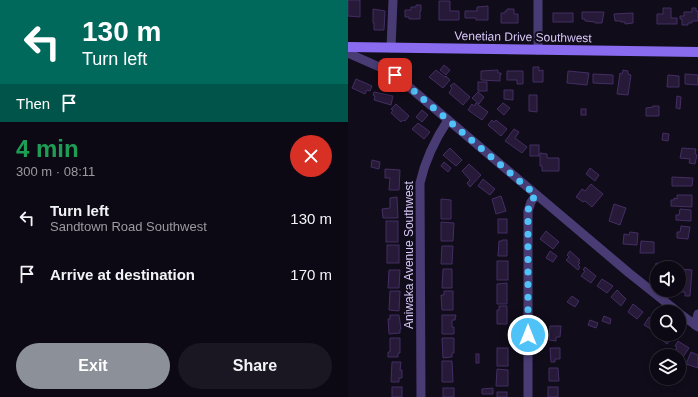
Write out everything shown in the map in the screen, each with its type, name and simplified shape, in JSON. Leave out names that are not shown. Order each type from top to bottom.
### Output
[{"type":"street","points":[[391,48],[393,0]]},
{"type":"street","points":[[538,0],[538,50]]},
{"type":"street","name":"Venetian Drive Southwest","points":[[348,47],[698,52]]},
{"type":"street","points":[[348,53],[395,75],[536,195],[669,305]]},
{"type":"street","name":"Aniwaka Avenue Southwest","points":[[421,397],[420,183],[423,169],[442,129],[448,120]]},
{"type":"street","points":[[528,397],[528,211],[530,202],[536,195]]},
{"type":"street","points":[[686,318],[696,326],[698,314]]},
{"type":"building","points":[[348,0],[360,0],[360,17],[348,16]]},
{"type":"building","points":[[439,1],[450,1],[450,11],[459,11],[459,20],[439,20]]},
{"type":"building","points":[[416,5],[421,5],[420,19],[409,19],[409,17],[405,17],[405,10],[411,10],[411,7],[416,7]]},
{"type":"building","points":[[488,6],[488,20],[465,18],[465,11],[477,11],[477,7]]},
{"type":"building","points":[[663,8],[671,8],[671,18],[677,18],[677,24],[657,24],[657,14],[663,14]]},
{"type":"building","points":[[692,8],[696,8],[696,11],[698,11],[698,21],[692,21],[692,23],[688,23],[688,25],[682,25],[682,19],[680,19],[680,16],[684,16],[684,12],[692,12]]},
{"type":"building","points":[[373,9],[385,11],[384,30],[374,30]]},
{"type":"building","points":[[507,9],[514,9],[514,14],[518,14],[518,23],[501,23],[501,13],[505,13]]},
{"type":"building","points":[[582,12],[604,12],[602,23],[585,21],[585,19],[582,19]]},
{"type":"building","points":[[553,13],[573,13],[573,22],[553,22]]},
{"type":"building","points":[[633,13],[633,23],[625,24],[625,22],[615,21],[614,14]]},
{"type":"building","points":[[444,65],[450,70],[446,75],[440,70]]},
{"type":"building","points":[[533,67],[539,67],[539,71],[543,70],[543,82],[533,82]]},
{"type":"building","points":[[436,70],[450,80],[443,88],[429,77]]},
{"type":"building","points":[[498,70],[498,73],[501,73],[500,81],[481,80],[481,71]]},
{"type":"building","points":[[623,70],[628,71],[628,74],[631,75],[628,95],[617,94],[620,73],[622,74]]},
{"type":"building","points":[[507,71],[523,71],[523,84],[517,84],[517,80],[507,80]]},
{"type":"building","points":[[568,71],[589,73],[587,85],[567,83]]},
{"type":"building","points":[[593,74],[613,75],[613,84],[593,83]]},
{"type":"building","points":[[685,74],[698,75],[698,85],[685,84]]},
{"type":"building","points":[[668,75],[679,76],[679,87],[667,87]]},
{"type":"building","points":[[356,79],[372,86],[370,91],[367,90],[365,94],[352,88]]},
{"type":"building","points":[[478,82],[487,82],[487,91],[478,91]]},
{"type":"building","points":[[454,83],[470,97],[463,105],[449,93],[452,88],[450,86]]},
{"type":"building","points":[[504,90],[513,90],[513,100],[504,99]]},
{"type":"building","points":[[374,92],[393,96],[391,105],[374,100]]},
{"type":"building","points":[[478,92],[484,97],[479,104],[472,98]]},
{"type":"building","points":[[529,95],[537,95],[537,112],[529,111]]},
{"type":"building","points":[[677,96],[681,97],[680,109],[676,108]]},
{"type":"building","points":[[476,103],[488,112],[482,120],[468,110],[472,104],[474,106]]},
{"type":"building","points":[[503,103],[510,108],[504,115],[497,109]]},
{"type":"building","points":[[396,104],[409,116],[405,121],[403,120],[401,122],[391,113],[393,110],[391,109]]},
{"type":"building","points":[[659,106],[659,116],[646,116],[646,108]]},
{"type":"building","points":[[581,109],[586,109],[586,115],[581,115]]},
{"type":"building","points":[[422,110],[428,115],[422,122],[416,117]]},
{"type":"building","points":[[492,120],[494,122],[496,120],[507,129],[501,136],[488,125]]},
{"type":"building","points":[[418,123],[430,132],[424,139],[412,129]]},
{"type":"building","points":[[514,129],[519,132],[515,138],[527,147],[522,153],[505,141]]},
{"type":"building","points":[[663,133],[669,134],[668,141],[662,140]]},
{"type":"building","points":[[530,145],[539,145],[539,156],[530,156]]},
{"type":"building","points":[[450,148],[462,160],[456,166],[443,155]]},
{"type":"building","points":[[682,148],[696,149],[695,154],[697,155],[695,164],[689,163],[690,159],[680,158]]},
{"type":"building","points":[[540,153],[547,154],[547,158],[559,158],[559,171],[542,171],[542,166],[540,166]]},
{"type":"building","points":[[372,160],[380,162],[379,169],[371,167]]},
{"type":"building","points":[[444,162],[451,168],[448,172],[441,166]]},
{"type":"building","points":[[469,164],[481,175],[470,187],[467,183],[470,180],[462,171]]},
{"type":"building","points":[[590,168],[599,175],[595,181],[586,174]]},
{"type":"building","points":[[385,169],[400,170],[399,190],[389,190],[390,178],[385,178]]},
{"type":"building","points":[[672,177],[693,178],[692,186],[672,186]]},
{"type":"building","points":[[483,179],[495,189],[490,195],[478,186]]},
{"type":"building","points":[[591,184],[603,194],[592,207],[585,201],[583,202],[576,197],[582,189],[585,191]]},
{"type":"building","points":[[677,195],[692,195],[692,207],[671,206],[671,200],[674,200],[674,198],[677,199]]},
{"type":"building","points":[[501,196],[506,211],[496,214],[492,199]]},
{"type":"building","points":[[397,197],[398,218],[383,218],[382,209],[390,208],[390,198]]},
{"type":"building","points":[[441,199],[451,200],[451,219],[441,219]]},
{"type":"building","points":[[614,204],[626,208],[620,225],[609,221]]},
{"type":"building","points":[[680,209],[691,210],[691,221],[676,220],[676,215],[679,215]]},
{"type":"building","points":[[498,219],[507,219],[507,233],[498,233]]},
{"type":"building","points":[[386,221],[398,221],[398,242],[386,242]]},
{"type":"building","points":[[441,222],[454,223],[453,241],[441,241]]},
{"type":"building","points":[[681,226],[690,227],[688,239],[677,238],[677,232],[680,232]]},
{"type":"building","points":[[546,231],[559,242],[553,249],[540,239]]},
{"type":"building","points":[[630,232],[638,233],[637,245],[623,244],[624,234],[629,235]]},
{"type":"building","points":[[507,240],[507,256],[498,256],[499,241]]},
{"type":"building","points":[[641,241],[654,242],[654,253],[640,253]]},
{"type":"building","points":[[387,245],[399,245],[399,263],[387,263]]},
{"type":"building","points":[[442,246],[453,246],[452,264],[441,264]]},
{"type":"building","points":[[550,251],[557,256],[553,262],[546,258]]},
{"type":"building","points":[[570,251],[580,260],[578,262],[580,263],[578,265],[580,267],[578,270],[566,260],[569,257],[567,255]]},
{"type":"building","points":[[497,261],[508,261],[508,280],[497,280]]},
{"type":"building","points":[[585,267],[596,276],[591,283],[581,276],[585,271],[583,270]]},
{"type":"building","points":[[443,269],[452,269],[452,288],[442,288]]},
{"type":"building","points":[[686,269],[692,270],[690,296],[686,296]]},
{"type":"building","points":[[389,270],[400,270],[399,288],[388,288]]},
{"type":"building","points":[[602,279],[613,286],[607,293],[597,286]]},
{"type":"building","points":[[507,283],[507,304],[497,304],[497,284]]},
{"type":"building","points":[[617,290],[626,299],[621,306],[611,297]]},
{"type":"building","points":[[390,291],[400,291],[399,311],[389,310]]},
{"type":"building","points":[[444,291],[453,291],[453,310],[442,310],[441,295],[444,295]]},
{"type":"building","points":[[572,296],[579,301],[575,307],[567,302]]},
{"type":"building","points":[[633,304],[643,312],[637,319],[628,312]]},
{"type":"building","points":[[499,306],[507,306],[507,324],[497,324],[497,310],[499,310]]},
{"type":"building","points":[[390,315],[399,315],[401,329],[400,333],[389,334],[388,319],[390,319]]},
{"type":"building","points":[[442,315],[456,315],[455,320],[452,320],[454,334],[442,334]]},
{"type":"building","points":[[604,316],[611,319],[610,324],[602,321]]},
{"type":"building","points":[[649,317],[650,318],[650,329],[644,325]]},
{"type":"building","points":[[590,320],[598,323],[596,328],[588,325]]},
{"type":"building","points":[[550,326],[561,326],[560,337],[556,337],[556,341],[549,340]]},
{"type":"building","points":[[390,338],[400,338],[400,353],[398,353],[398,357],[388,357],[388,352],[390,352]]},
{"type":"building","points":[[442,338],[454,338],[454,353],[452,353],[452,357],[443,358]]},
{"type":"building","points":[[678,341],[689,348],[686,352],[686,349],[676,349],[677,347],[675,346]]},
{"type":"building","points":[[497,348],[508,348],[508,366],[497,366]]},
{"type":"building","points":[[550,348],[560,348],[560,359],[555,359],[555,362],[551,362]]},
{"type":"building","points":[[691,352],[698,355],[698,368],[686,364]]},
{"type":"building","points":[[476,354],[479,354],[479,363],[476,363]]},
{"type":"building","points":[[442,361],[452,361],[453,382],[442,382]]},
{"type":"building","points":[[392,362],[401,362],[400,370],[402,370],[402,378],[399,378],[399,382],[391,382]]},
{"type":"building","points":[[549,368],[558,368],[559,381],[549,381]]},
{"type":"building","points":[[497,369],[508,370],[508,386],[496,386]]},
{"type":"building","points":[[392,387],[402,387],[402,397],[392,397]]},
{"type":"building","points":[[548,387],[558,387],[558,397],[548,397]]},
{"type":"building","points":[[443,388],[454,388],[454,397],[443,397]]},
{"type":"building","points":[[493,388],[493,394],[482,394],[482,389]]},
{"type":"building","points":[[497,392],[507,392],[507,397],[497,397]]},
{"type":"route","points":[[395,75],[536,195],[530,202],[528,211],[528,335]]}]
